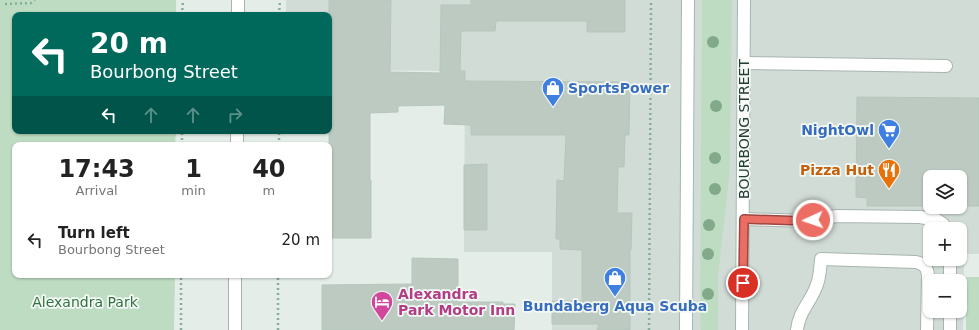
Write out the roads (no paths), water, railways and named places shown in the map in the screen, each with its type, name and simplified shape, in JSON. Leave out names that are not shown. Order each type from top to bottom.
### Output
[{"type":"main road","points":[[238,0],[238,12]]},
{"type":"main road","points":[[686,330],[688,0]]},
{"type":"main road","name":"BOURBONG STREET","points":[[742,330],[744,219],[744,0]]},
{"type":"main road","points":[[744,64],[946,66]]},
{"type":"main road","points":[[744,219],[805,221],[837,216],[920,217],[937,220],[940,222]]},
{"type":"main road","points":[[797,330],[801,314],[816,288],[820,276],[820,260],[920,263],[926,267],[927,270],[928,330]]},
{"type":"main road","points":[[235,330],[236,278]]},
{"type":"main road","points":[[950,318],[950,330]]},
{"type":"place","name":"SportsPower","points":[[553,108]]},
{"type":"place","name":"NightOwl","points":[[889,150]]},
{"type":"place","name":"Pizza Hut","points":[[889,190]]},
{"type":"place","name":"Bundaberg Aqua Scuba","points":[[615,298]]},
{"type":"place","name":"Alexandra Park Motor Inn","points":[[382,322]]},
{"type":"park label","name":"Alexandra Park","points":[[85,302]]}]
